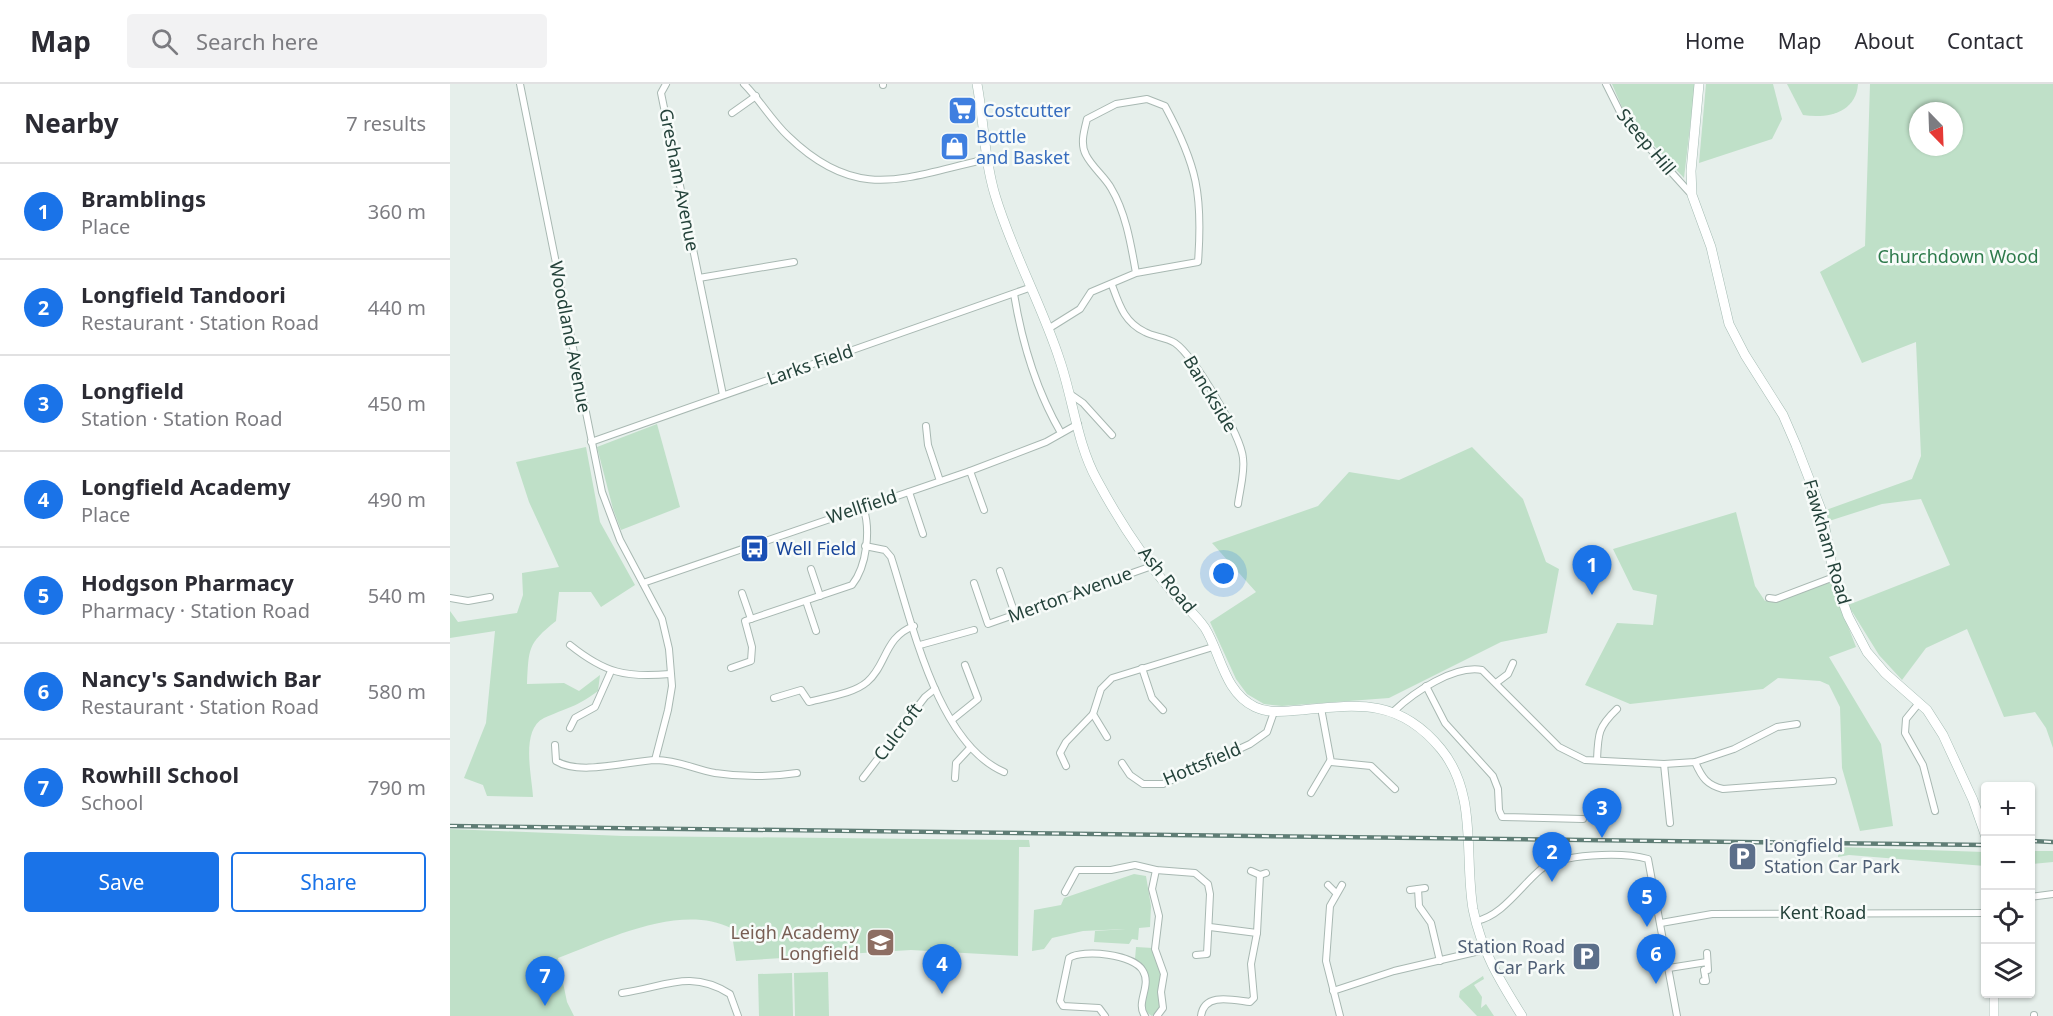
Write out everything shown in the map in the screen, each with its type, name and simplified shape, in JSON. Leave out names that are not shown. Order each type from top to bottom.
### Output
[{"type":"street","name":"Woodland Avenue","points":[[520,84],[591,442],[608,513],[662,619],[669,649],[668,710],[655,760]]},
{"type":"street","name":"Gresham Avenue","points":[[666,84],[661,93],[723,395]]},
{"type":"street","points":[[744,84],[785,134],[807,154],[828,168],[849,176],[895,181],[987,159]]},
{"type":"street","name":"Ash Road","points":[[977,84],[994,193],[1029,288],[1048,328],[1096,478],[1152,566],[1196,616],[1214,647],[1228,680],[1240,696],[1255,707],[1274,712],[1376,706],[1394,711],[1429,735],[1445,754],[1457,776],[1467,814],[1470,889],[1484,950],[1522,1016]]},
{"type":"street","name":"Steep Hill","points":[[1606,84],[1624,120],[1692,195]]},
{"type":"street","name":"Fawkham Road","points":[[1699,84],[1691,171],[1692,195],[1711,247],[1729,324],[1745,355],[1783,415],[1822,512],[1834,577],[1848,616],[1867,651],[1885,673],[1927,710],[1943,735],[1957,762],[1986,836]]},
{"type":"street","points":[[732,113],[756,96]]},
{"type":"street","points":[[1048,328],[1080,309],[1090,292],[1112,285],[1136,273],[1198,262],[1200,228],[1194,170],[1165,106],[1148,99],[1116,104],[1087,119],[1082,137],[1086,155],[1101,171],[1117,200],[1131,244],[1136,273]]},
{"type":"street","points":[[699,278],[794,262]]},
{"type":"street","name":"Banckside","points":[[1112,285],[1124,317],[1143,332],[1174,342],[1190,356],[1205,380],[1238,441],[1244,458],[1238,504]]},
{"type":"street","name":"Larks Field","points":[[591,442],[1029,288]]},
{"type":"street","points":[[1014,294],[1023,338],[1038,387],[1061,433]]},
{"type":"street","points":[[1070,394],[1083,403],[1112,435]]},
{"type":"street","name":"Wellfield","points":[[643,583],[970,471],[1046,442],[1078,424]]},
{"type":"street","points":[[926,426],[928,445],[940,481]]},
{"type":"street","points":[[970,471],[984,510]]},
{"type":"street","points":[[909,492],[923,534]]},
{"type":"street","points":[[731,668],[751,661],[752,647],[745,621],[852,585],[858,577],[868,531],[863,507]]},
{"type":"street","points":[[865,546],[885,550],[891,557],[935,689],[952,720],[970,748],[986,763],[1004,772]]},
{"type":"street","name":"Merton Avenue","points":[[974,583],[988,624],[1152,566]]},
{"type":"street","points":[[811,569],[820,596]]},
{"type":"street","points":[[1000,572],[1015,614]]},
{"type":"street","points":[[1769,598],[1776,598],[1834,577]]},
{"type":"street","points":[[742,593],[752,619]]},
{"type":"street","points":[[450,598],[468,601],[490,597]]},
{"type":"street","points":[[806,601],[816,631]]},
{"type":"street","points":[[774,698],[801,690],[809,702],[857,688],[868,681],[900,631],[914,626]]},
{"type":"street","points":[[920,645],[974,630]]},
{"type":"street","points":[[570,645],[587,659],[611,671],[630,676],[670,674]]},
{"type":"street","points":[[1066,766],[1060,753],[1066,742],[1093,714],[1101,689],[1112,678],[1214,647]]},
{"type":"street","points":[[1496,683],[1508,674],[1513,663]]},
{"type":"street","points":[[952,720],[978,699],[965,665]]},
{"type":"street","points":[[1142,668],[1152,698],[1163,710]]},
{"type":"street","points":[[1394,711],[1411,695],[1426,686],[1468,668],[1482,670],[1559,747],[1585,760],[1664,764],[1695,762],[1734,749],[1777,727],[1797,724]]},
{"type":"street","points":[[570,728],[575,718],[595,707],[611,671]]},
{"type":"street","points":[[1426,686],[1445,723],[1493,776],[1498,789],[1499,810],[1502,817],[1582,819]]},
{"type":"street","name":"Culcroft","points":[[863,778],[925,697],[935,689]]},
{"type":"street","points":[[1919,703],[1906,719],[1904,726],[1909,741],[1923,765],[1935,811]]},
{"type":"street","points":[[1311,793],[1330,760],[1321,708]]},
{"type":"street","points":[[1597,760],[1598,734],[1603,722],[1617,709]]},
{"type":"street","name":"Hottsfield","points":[[1122,763],[1130,775],[1143,784],[1163,784],[1251,744],[1267,732],[1274,712]]},
{"type":"street","points":[[1093,714],[1107,736]]},
{"type":"street","points":[[555,745],[556,761],[562,765],[610,765],[655,760],[675,761],[722,773],[764,777],[797,773]]},
{"type":"street","points":[[955,778],[956,763],[970,748]]},
{"type":"street","points":[[1330,760],[1336,764],[1369,765],[1395,789]]},
{"type":"street","points":[[1695,762],[1702,777],[1710,785],[1723,789],[1833,781]]},
{"type":"street","points":[[1664,764],[1670,823]]},
{"type":"street","points":[[1384,789],[1390,783]]},
{"type":"street","points":[[1476,921],[1497,911],[1549,863],[1562,858],[1595,856],[1648,859],[1677,1016]]},
{"type":"street","points":[[1065,892],[1077,870],[1111,870],[1135,865],[1156,870],[1195,873],[1208,884],[1210,894],[1207,954],[1196,955]]},
{"type":"street","points":[[1156,870],[1152,889],[1158,914],[1155,949],[1164,974],[1161,992],[1163,1008],[1157,1016]]},
{"type":"street","points":[[1201,1016],[1208,1003],[1216,999],[1250,1002],[1254,998],[1251,964],[1257,933],[1263,874],[1251,871]]},
{"type":"street","points":[[1328,885],[1335,893]]},
{"type":"street","points":[[1341,1016],[1326,960],[1330,906],[1335,893],[1342,885]]},
{"type":"street","points":[[1410,890],[1421,889],[1419,904],[1431,922],[1440,961]]},
{"type":"street","points":[[2035,896],[2053,894]]},
{"type":"street","name":"Kent Road","points":[[1661,923],[1712,914],[1981,913]]},
{"type":"street","points":[[1210,927],[1257,933]]},
{"type":"street","points":[[1333,991],[1387,973],[1484,950]]},
{"type":"street","points":[[1703,981],[1706,981],[1704,970],[1708,970],[1707,953]]},
{"type":"street","points":[[1105,1016],[1099,1008],[1063,1006],[1059,993],[1069,958],[1077,954],[1125,957],[1139,965],[1146,982],[1142,1008],[1146,1016]]},
{"type":"street","points":[[1669,968],[1707,962]]},
{"type":"street","points":[[622,993],[684,981],[710,982],[730,994],[738,1016]]},
{"type":"street","points":[[1994,998],[1994,1016]]},
{"type":"green space","points":[[1612,84],[1695,84],[1684,178],[1625,114]]},
{"type":"green space","points":[[1706,84],[1773,84],[1782,119],[1772,139],[1699,163]]},
{"type":"green space","points":[[1787,84],[1858,84],[1852,102],[1846,108],[1830,115],[1812,116],[1803,115]]},
{"type":"green space","name":"Churchdown Wood","points":[[1870,84],[2053,84],[2053,748],[2046,728],[2035,712],[2004,717],[1967,629],[1926,648],[1902,680],[1879,655],[1848,605],[1950,565],[1921,499],[1882,504],[1829,521],[1826,510],[1912,479],[1921,456],[1916,342],[1862,363],[1820,272],[1865,246]]},
{"type":"green space","points":[[657,424],[680,507],[621,530],[613,509],[597,447]]},
{"type":"green space","points":[[586,447],[600,522],[635,585],[601,607],[591,592],[559,592],[556,621],[531,648],[527,684],[564,683],[579,691],[600,675],[598,691],[577,704],[544,718],[532,732],[529,754],[533,797],[487,796],[483,785],[464,778],[486,723],[495,631],[450,638],[450,611],[458,622],[517,613],[523,595],[522,573],[559,567],[529,502],[516,462]]},
{"type":"green space","points":[[1472,447],[1523,499],[1546,562],[1559,569],[1547,633],[1501,642],[1389,698],[1282,706],[1264,704],[1247,694],[1236,679],[1210,622],[1256,592],[1212,543],[1318,506],[1349,472],[1399,480]]},
{"type":"green space","points":[[1736,512],[1755,586],[1765,601],[1776,601],[1831,582],[1856,647],[1829,657],[1881,744],[1893,826],[1860,831],[1842,768],[1840,707],[1829,685],[1820,681],[1778,678],[1763,689],[1630,704],[1585,685],[1617,623],[1653,625],[1657,595],[1633,590],[1613,549]]},
{"type":"green space","name":"Leigh Academy Longfield","points":[[450,829],[623,836],[1029,840],[1030,847],[1019,847],[1018,956],[911,950],[736,961],[731,928],[711,921],[689,919],[667,921],[644,926],[558,958],[567,1002],[574,1016],[450,1016]]},
{"type":"green space","points":[[1839,847],[1981,852],[1981,866],[1849,855],[1838,857]]},
{"type":"green space","points":[[2035,851],[2053,851],[2053,862],[2035,864]]},
{"type":"green space","points":[[1134,874],[1146,876],[1151,906],[1150,927],[1139,928],[1138,940],[1132,939],[1129,944],[1094,942],[1095,931],[1125,929],[1083,931],[1052,938],[1044,949],[1032,951],[1034,910],[1061,905],[1064,898]]},
{"type":"green space","points":[[1136,947],[1153,948],[1161,972],[1160,1008],[1152,1016],[1145,1011],[1147,977],[1135,959]]},
{"type":"green space","points":[[828,972],[829,1016],[795,1016],[794,973]]},
{"type":"green space","points":[[792,973],[793,1016],[759,1016],[758,974]]},
{"type":"green space","points":[[1483,976],[1484,979],[1474,985],[1482,997],[1481,1008],[1486,1004],[1494,1016],[1477,1016],[1459,997],[1460,991]]},
{"type":"railway","points":[[450,826],[1981,845]]},
{"type":"railway","points":[[2035,841],[2053,842]]},
{"type":"place","name":"Costcutter","points":[[962,111]]},
{"type":"place","name":"Bottle and Basket","points":[[955,147]]},
{"type":"place","name":"Well Field","points":[[755,549]]},
{"type":"place","name":"Bramblings","points":[[1592,595]]},
{"type":"place","name":"Longfield","points":[[1602,838]]},
{"type":"place","name":"Longfield Station Car Park","points":[[1743,856]]},
{"type":"place","name":"Longfield Tandoori","points":[[1552,882]]},
{"type":"place","name":"Hodgson Pharmacy","points":[[1647,927]]},
{"type":"place","name":"Leigh Academy Longfield","points":[[880,943]]},
{"type":"place","name":"Station Road Car Park","points":[[1586,957]]},
{"type":"place","name":"Nancy's Sandwich Bar","points":[[1656,984]]},
{"type":"place","name":"Longfield Academy","points":[[942,994]]},
{"type":"place","name":"Rowhill School","points":[[545,1006]]}]
